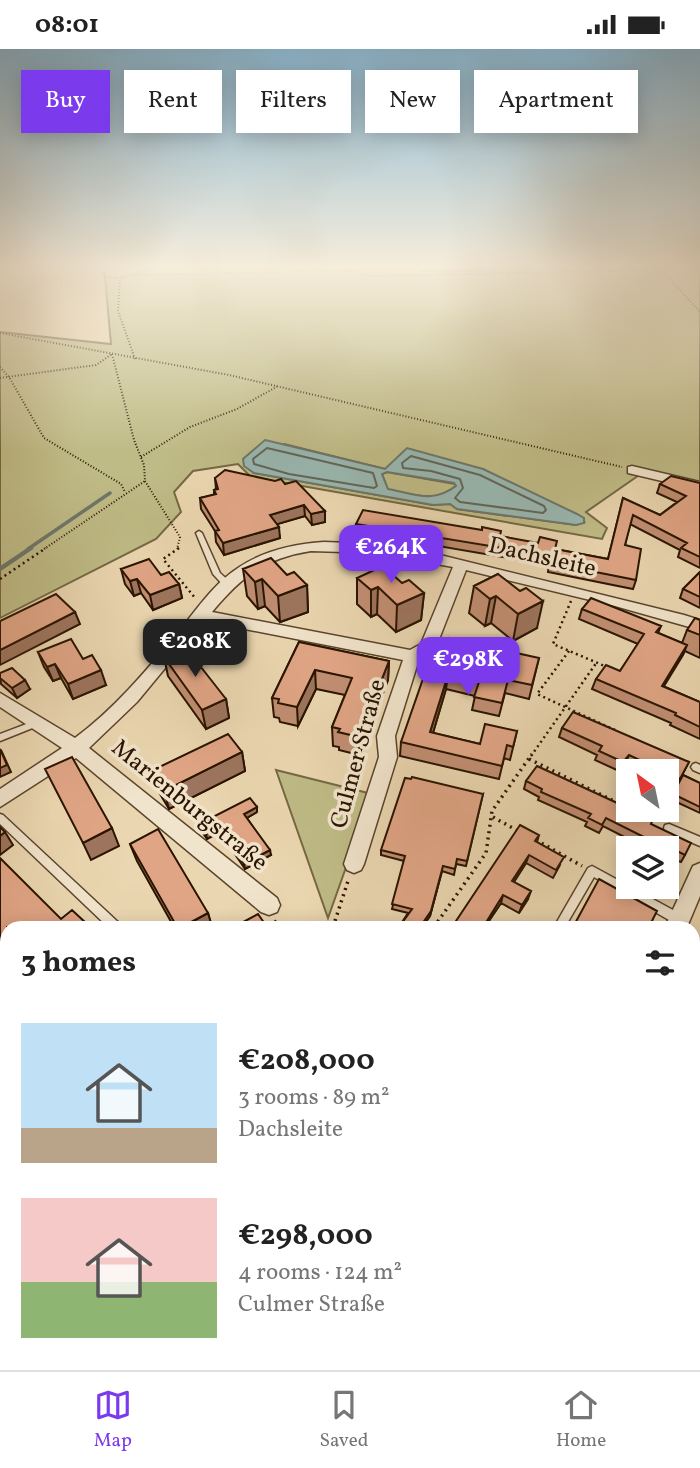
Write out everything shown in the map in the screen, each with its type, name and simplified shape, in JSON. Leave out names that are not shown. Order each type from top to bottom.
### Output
[{"type":"street","points":[[632,470],[700,486]]},
{"type":"street","name":"Dachsleite","points":[[0,799],[76,748],[131,698],[227,584],[246,568],[292,550],[323,546],[355,547],[461,564],[700,625]]},
{"type":"street","name":"Culmer Straße","points":[[203,612],[412,656],[428,647],[461,564]]},
{"type":"street","name":"Culmer Straße","points":[[354,864],[388,757],[386,736],[412,656]]},
{"type":"street","points":[[0,699],[76,748]]},
{"type":"street","name":"Marienburgstraße","points":[[76,748],[269,905]]},
{"type":"street","points":[[679,921],[700,872]]},
{"type":"lane","points":[[200,534],[217,574],[227,584]]},
{"type":"lane","points":[[0,738],[37,723]]},
{"type":"lane","points":[[0,818],[110,921]]},
{"type":"lane","points":[[669,828],[700,842]]},
{"type":"lane","points":[[563,921],[592,871],[673,921]]},
{"type":"path","points":[[124,328],[135,359]]},
{"type":"path","points":[[0,333],[278,386],[632,470]]},
{"type":"path","points":[[0,378],[96,365],[112,354]]},
{"type":"path","points":[[0,579],[145,481],[147,472],[134,442],[125,397],[112,354]]},
{"type":"path","points":[[0,367],[9,377],[44,438],[121,484],[125,492]]},
{"type":"path","points":[[141,457],[190,427],[237,409],[278,386]]},
{"type":"path","points":[[145,481],[180,537],[179,548],[163,559],[203,612]]},
{"type":"path","points":[[574,591],[553,644],[608,667]]},
{"type":"path","points":[[569,651],[537,694],[625,735]]},
{"type":"path","points":[[438,921],[486,853],[492,811],[597,662]]},
{"type":"path","points":[[530,759],[616,802]]},
{"type":"path","points":[[493,817],[592,871]]},
{"type":"path","points":[[335,921],[354,864]]},
{"type":"shaded area","points":[[110,328],[700,328],[700,483],[645,471],[586,512],[607,528],[602,539],[251,477],[238,464],[193,471],[174,492],[181,512],[156,539],[0,618],[0,332],[111,344]],"holes":[[[284,444],[385,469],[483,469],[584,522],[576,525],[457,509],[450,504],[433,505],[254,473]]]},
{"type":"shaded area","points":[[387,472],[456,486],[447,492],[431,496],[388,490],[382,474]]},
{"type":"shaded area","points":[[276,770],[372,794],[328,918]]},
{"type":"water","points":[[265,440],[385,469],[407,448],[483,469],[577,514],[584,518],[584,523],[576,525],[457,509],[450,504],[433,505],[254,473],[244,466],[243,459]],"holes":[[[387,472],[454,483],[456,486],[447,492],[423,496],[388,489],[382,474]]]},
{"type":"building","points":[[225,470],[275,481],[281,479],[285,484],[296,481],[325,511],[311,514],[304,505],[270,515],[279,527],[223,543],[215,531],[219,530],[200,498],[216,494],[214,490],[218,489],[215,478]]},
{"type":"building","points":[[671,476],[700,483],[700,557],[681,548],[687,543],[633,515],[625,545],[641,549],[636,580],[550,563],[551,556],[356,524],[363,510],[482,530],[482,527],[501,531],[500,536],[538,543],[540,537],[557,541],[555,549],[608,559],[623,498],[660,515],[686,496],[660,484]]},
{"type":"building","points":[[271,558],[287,575],[294,572],[307,585],[278,596],[262,579],[255,582],[243,569]]},
{"type":"building","points":[[149,559],[161,575],[169,572],[179,584],[150,595],[137,579],[130,581],[121,569]]},
{"type":"building","points":[[383,566],[402,583],[409,580],[424,593],[397,605],[378,587],[371,590],[357,578]]},
{"type":"building","points":[[700,572],[700,597],[683,589]]},
{"type":"building","points":[[498,574],[520,591],[526,588],[543,601],[518,614],[496,596],[490,599],[474,586]]},
{"type":"building","points":[[56,594],[75,612],[0,650],[0,621]]},
{"type":"building","points":[[591,598],[661,626],[656,632],[687,645],[662,686],[700,702],[700,727],[675,715],[676,713],[596,679],[606,665],[620,671],[644,634],[582,609]]},
{"type":"building","points":[[695,618],[700,620],[700,635],[687,630]]},
{"type":"building","points":[[449,638],[539,658],[532,685],[508,680],[502,703],[474,697],[479,682],[448,675],[430,732],[480,744],[485,724],[517,731],[513,747],[507,745],[502,766],[401,742],[432,653],[443,656]]},
{"type":"building","points":[[71,639],[83,659],[92,655],[101,670],[68,684],[55,664],[47,667],[38,652]]},
{"type":"building","points":[[299,642],[389,661],[359,737],[338,732],[340,729],[332,727],[352,678],[315,670],[297,707],[278,703],[279,699],[272,698]]},
{"type":"building","points":[[186,648],[226,699],[202,710],[164,657]]},
{"type":"building","points":[[12,668],[25,680],[12,688],[0,678],[0,673]]},
{"type":"building","points":[[573,712],[689,762],[680,779],[679,759],[638,759],[629,755],[626,759],[616,759],[599,751],[602,746],[562,728]]},
{"type":"building","points":[[228,734],[242,752],[164,791],[151,771]]},
{"type":"building","points":[[0,749],[7,765],[0,768]]},
{"type":"building","points":[[72,757],[112,828],[83,843],[45,769]]},
{"type":"building","points":[[537,766],[616,802],[616,823],[606,818],[602,825],[588,818],[591,814],[541,792],[542,789],[526,781]]},
{"type":"building","points":[[683,775],[700,783],[700,807],[679,797],[679,783]]},
{"type":"building","points":[[412,777],[483,794],[467,861],[457,859],[455,869],[443,866],[431,911],[424,921],[403,921],[412,909],[392,904],[405,856],[381,850],[405,778]]},
{"type":"building","points":[[250,798],[257,807],[244,814],[270,850],[244,864],[219,827],[206,834],[199,824]]},
{"type":"building","points":[[616,823],[651,823],[676,836],[642,836]]},
{"type":"building","points":[[520,825],[539,835],[535,841],[564,857],[556,870],[529,855],[512,881],[531,891],[522,905],[503,895],[487,921],[456,921]]},
{"type":"building","points":[[158,829],[208,913],[193,921],[174,921],[130,844]]},
{"type":"building","points":[[679,837],[691,843],[685,855],[679,852]]},
{"type":"building","points":[[0,858],[61,919],[72,910],[84,921],[0,921]]},
{"type":"building","points":[[599,879],[616,888],[616,899],[635,899],[657,911],[652,921],[576,921]]},
{"type":"building","points":[[258,914],[263,921],[245,921]]},
{"type":"waterway","points":[[28,549],[110,493]]},
{"type":"waterway","points":[[0,569],[31,548]]}]
